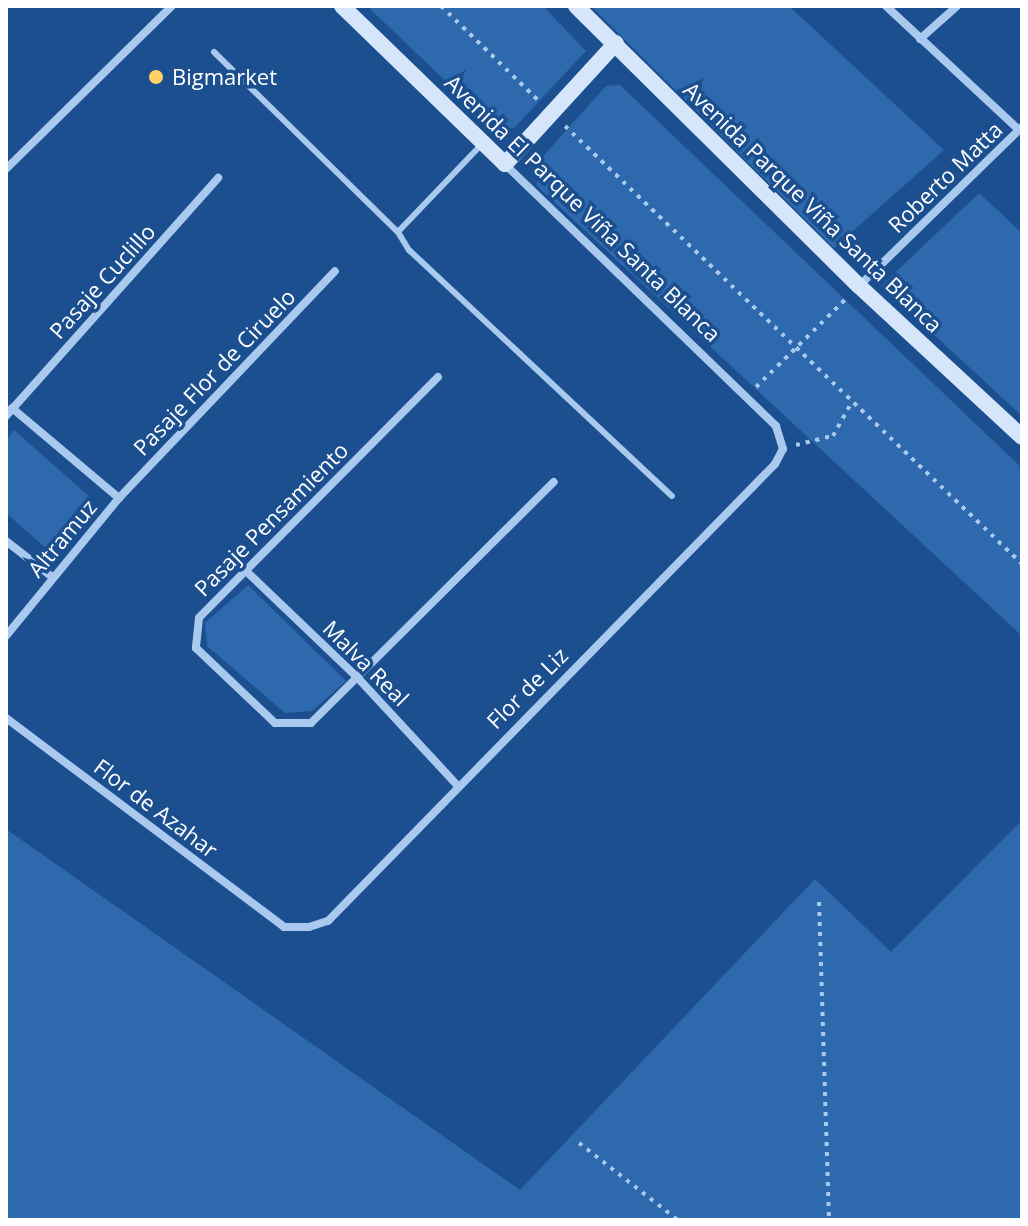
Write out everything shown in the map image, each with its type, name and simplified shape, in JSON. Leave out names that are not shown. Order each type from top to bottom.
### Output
[{"type":"street","points":[[6,169],[172,6]]},
{"type":"street","name":"Avenida El Parque Viña Santa Blanca","points":[[342,6],[776,426],[783,449]]},
{"type":"street","name":"Avenida Parque Viña Santa Blanca","points":[[576,6],[859,286],[1022,437]]},
{"type":"street","points":[[886,6],[1020,128]]},
{"type":"street","points":[[920,39],[957,6]]},
{"type":"street","points":[[505,164],[616,43]]},
{"type":"street","name":"Roberto Matta","points":[[859,286],[1020,128]]},
{"type":"street","name":"Pasaje Cuclillo","points":[[9,412],[218,178]]},
{"type":"street","name":"Pasaje Flor de Ciruelo","points":[[119,498],[335,271]]},
{"type":"street","name":"Pasaje Pensamiento","points":[[357,677],[311,723],[275,723],[196,648],[199,618],[438,377]]},
{"type":"street","name":"Altramuz","points":[[6,636],[119,498],[9,412]]},
{"type":"street","name":"Flor de Liz","points":[[284,927],[309,927],[328,921],[457,785],[775,464],[783,449]]},
{"type":"street","points":[[357,677],[554,482]]},
{"type":"street","points":[[6,541],[52,577]]},
{"type":"street","name":"Malva Real","points":[[245,570],[357,677],[457,785]]},
{"type":"street","name":"Flor de Azahar","points":[[6,718],[284,927]]},
{"type":"lane","points":[[214,52],[398,232],[409,250],[672,496]]},
{"type":"lane","points":[[398,232],[484,142]]},
{"type":"path","points":[[441,6],[1022,564]]},
{"type":"path","points":[[746,397],[859,286]]},
{"type":"path","points":[[783,449],[833,436],[852,402]]},
{"type":"path","points":[[819,902],[829,1220]]},
{"type":"path","points":[[579,1143],[678,1220]]},
{"type":"shaded area","points":[[367,6],[543,6],[586,51],[515,127],[499,132]]},
{"type":"shaded area","points":[[591,6],[789,6],[944,150],[834,248]]},
{"type":"shaded area","points":[[620,85],[1022,468],[1022,636],[537,186],[537,163],[606,86]]},
{"type":"shaded area","points":[[979,193],[1022,233],[1022,416],[881,286]]},
{"type":"shaded area","points":[[14,430],[91,498],[49,551],[6,513],[6,440]]},
{"type":"shaded area","points":[[248,585],[346,681],[312,711],[285,713],[207,646],[205,623]]},
{"type":"shaded area","points":[[1022,820],[1022,1220],[6,1220],[6,829],[520,1190],[815,879],[891,952]]},
{"type":"place","name":"Bigmarket","points":[[156,77]]}]
